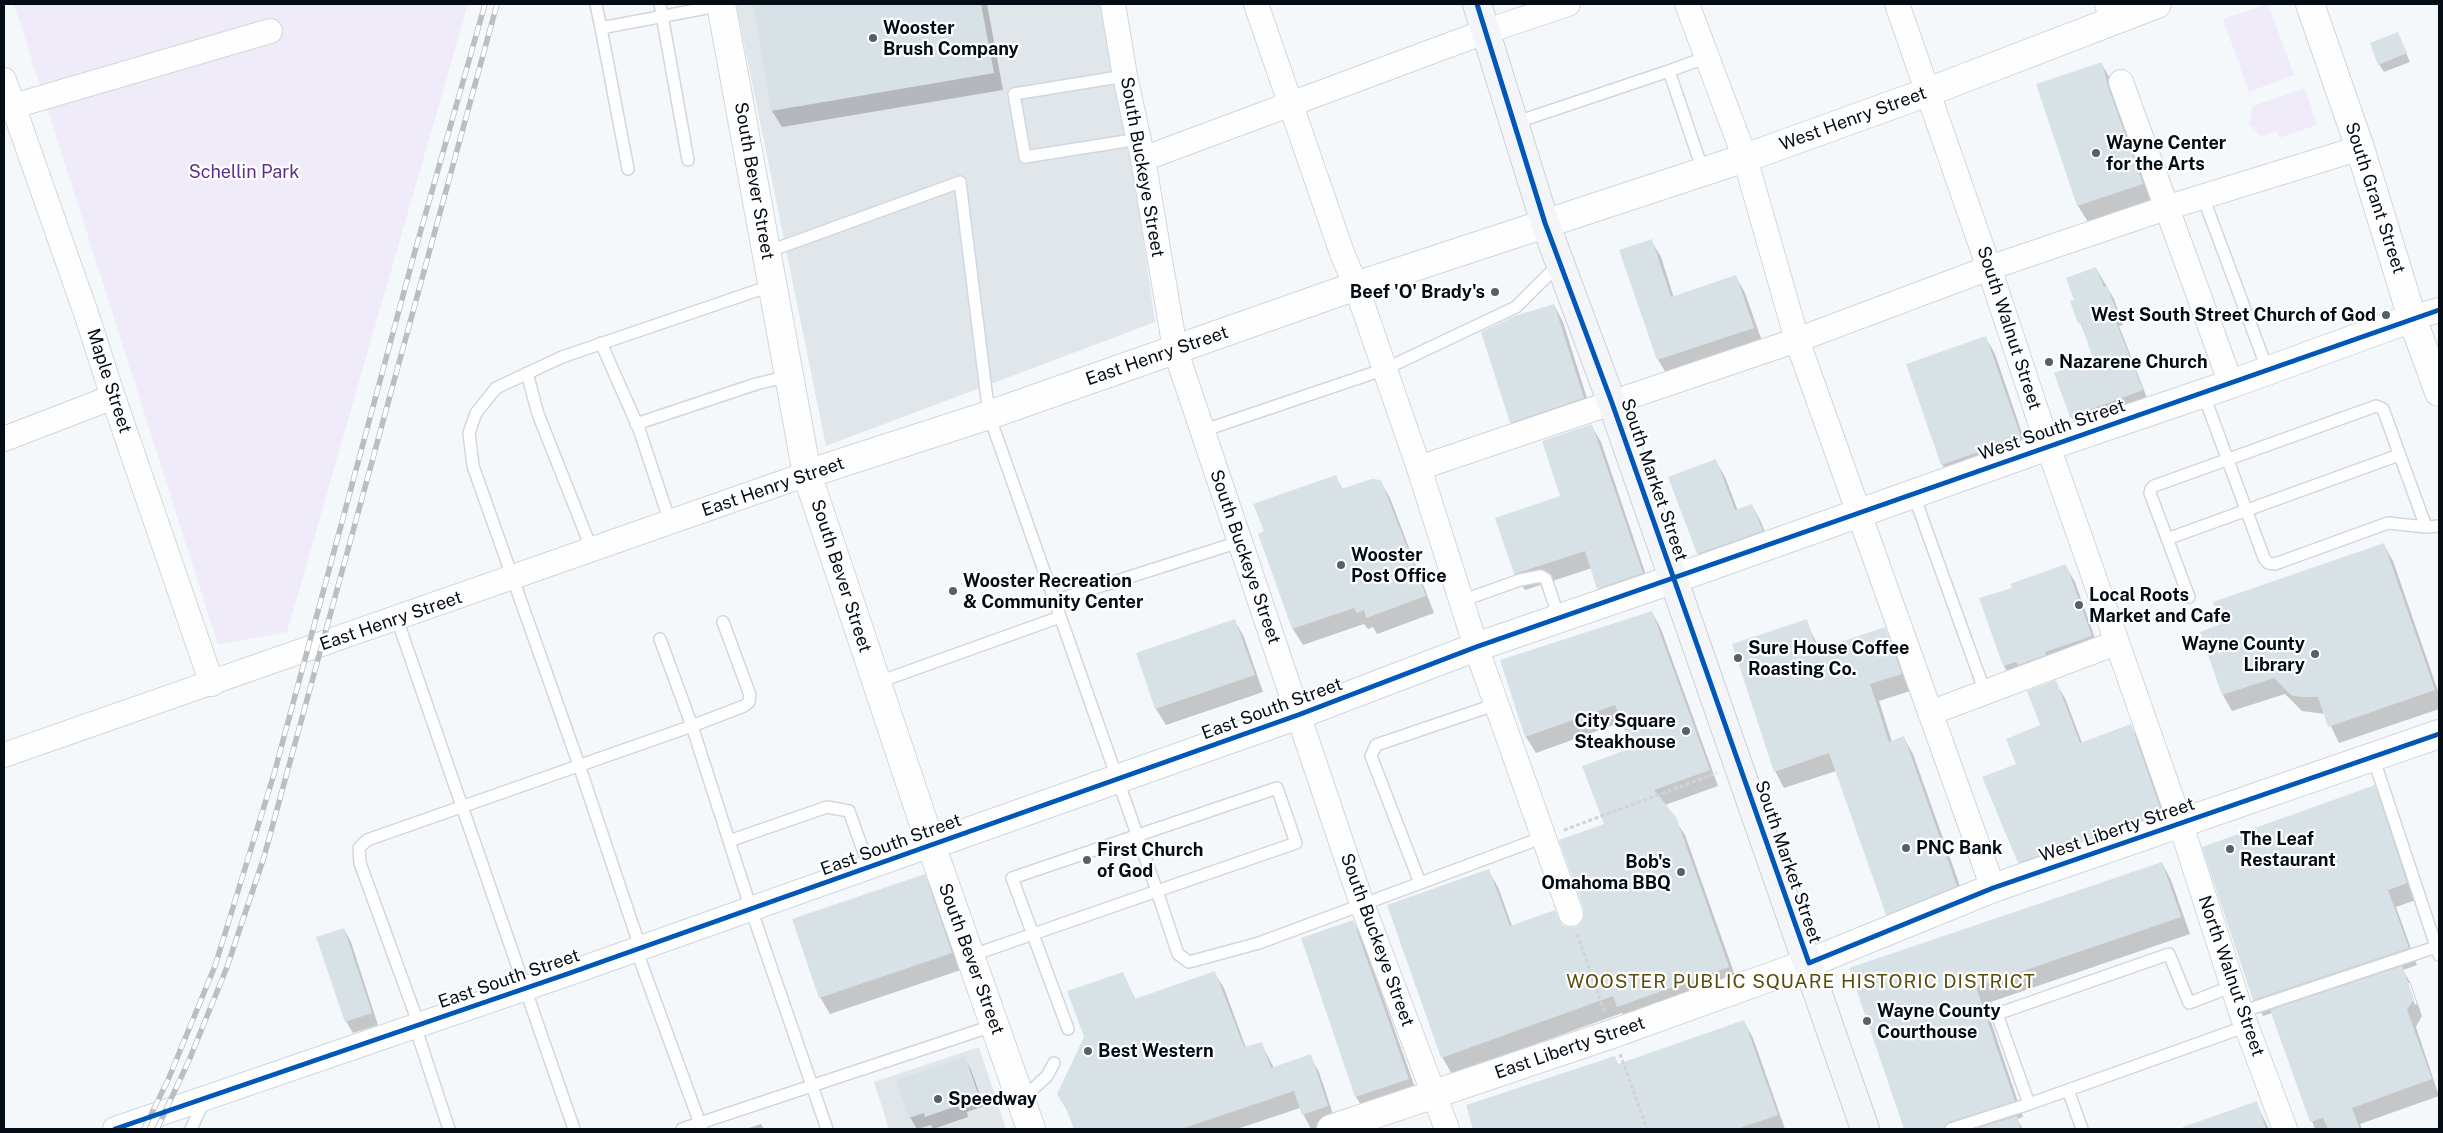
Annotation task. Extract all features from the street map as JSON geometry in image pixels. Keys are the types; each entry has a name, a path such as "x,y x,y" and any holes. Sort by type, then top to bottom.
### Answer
{"main road":[{"name":"South Market Street","path":"1477,4 1487,31 1545,224 1612,403 1865,1129"}],"street":[{"name":"South Bever Street","path":"722,4 807,474 931,845 1031,1129"},
{"name":"South Buckeye Street","path":"1114,4 1125,76 1141,149 1175,349 1238,542 1362,904 1447,1129"},
{"path":"1256,4 1342,253 1356,286 1476,647 1571,914"},
{"path":"1141,149 1290,105 1487,31 1568,4"},
{"path":"1687,4 1745,158 1797,340 1993,888"},
{"name":"South Walnut Street","path":"1897,4 2116,643 2180,822"},
{"name":"West Henry Street","path":"1545,224 1745,158 1928,92 2109,12 2156,4"},
{"name":"South Grant Street","path":"2310,4 2360,148 2412,318 2439,392"},
{"path":"14,106 270,30"},
{"name":"Maple Street","path":"4,80 88,319 212,684"},
{"path":"2121,82 2231,384"},
{"path":"1418,468 1797,340 1989,268 2166,208 2360,148"},
{"name":"East Henry Street","path":"4,755 212,684 807,474 988,415 1356,286 1545,224"},
{"name":"West South Street","path":"1674,579 1913,493 2231,384 2412,318 2439,310"},
{"path":"4,439 113,397"},
{"name":"East South Street","path":"115,1129 751,909 1298,715 1476,647 1674,579"},
{"path":"1930,713 2116,643"},
{"name":"West Liberty Street","path":"1809,964 1993,888 2439,734"},
{"name":"North Walnut Street","path":"2180,822 2244,1019 2285,1129"},
{"name":"East Liberty Street","path":"1331,1129 1612,1034 1809,964"}],"lane":[{"path":"596,4 628,169"},
{"path":"660,4 688,160"},
{"path":"600,28 722,4"},
{"path":"1514,122 1707,57"},
{"path":"1669,71 1703,171"},
{"path":"1125,76 1014,94 1025,158 1141,149"},
{"path":"767,252 960,182 988,415 1119,779 1178,954 1190,962 1258,943 1544,837"},
{"path":"2203,197 2268,371"},
{"path":"1202,431 1384,368 1516,307 1560,263"},
{"path":"701,1126 638,948 579,765 474,466 469,433 476,413 496,388 527,373 601,343 773,285"},
{"path":"601,343 636,424 670,522"},
{"path":"527,373 538,414 592,550"},
{"path":"636,424 756,384 789,376"},
{"path":"2203,393 2248,510 2264,558 2268,563 2275,564 2388,523 2426,527 2439,526"},
{"path":"2189,597 2150,493 2151,489 2154,486 2376,406 2383,409 2426,527"},
{"path":"2167,539 2399,455"},
{"path":"1913,493 1985,692"},
{"path":"1054,601 1238,542"},
{"path":"1461,601 1520,580 1541,576 1546,580 1559,618"},
{"path":"876,683 1060,617"},
{"path":"397,619 574,1129"},
{"path":"449,1129 417,1026 360,863 359,848 367,840 744,706 749,702 750,695 723,622"},
{"path":"660,640 692,726 751,909 827,1129"},
{"path":"1420,883 1371,756 1373,751 1376,745 1497,704"},
{"path":"1951,1129 2068,1090 2244,1019 2438,949 2373,757"},
{"path":"970,956 1032,935 1296,843 1277,788 1012,878 1032,935 1068,1028"},
{"path":"729,841 827,807 849,811 869,867"},
{"path":"2029,1104 1998,1014 2169,954 2189,1003 2233,986"},
{"path":"682,1129 701,1126 812,1085 995,1025"},
{"path":"1021,1100 1046,1076 1054,1063"},
{"path":"2068,1090 2082,1129"},
{"path":"191,1129 205,1099"}],"path":[{"path":"1544,837 1739,765"},
{"path":"1571,914 1612,1034 1648,1129"}],"shaded area":[{"path":"736,4 1110,4 1155,322 826,446"},
{"path":"979,1047 1006,1129 889,1129 874,1082"}],"green space":[{"name":"Schellin Park","path":"14,4 468,4 287,632 218,645"},
{"path":"2268,4 2294,75 2249,92 2223,19"},
{"path":"2305,88 2317,125 2279,138 2277,131 2261,136 2249,124 2253,106"}],"building":[{"name":"Wooster Brush Company","path":"753,4 981,4 994,73 771,111"},
{"path":"2398,32 2407,53 2378,65 2370,43"},
{"name":"Wayne Center for the Arts","path":"2102,62 2108,87 2143,184 2077,206 2036,84"},
{"path":"1652,239 1671,297 1736,275 1754,328 1657,360 1619,250"},
{"path":"2096,267 2104,287 2107,286 2117,312 2113,314 2143,390 2070,417 2054,373 2093,359 2081,323 2078,324 2070,301 2074,300 2066,278"},
{"path":"1554,304 1584,398 1510,423 1481,332 1515,316"},
{"path":"1986,336 2021,437 1941,465 1906,364"},
{"path":"1592,424 1643,573 1597,589 1585,551 1514,574 1495,518 1560,496 1542,441"},
{"path":"1716,459 1735,510 1752,504 1763,531 1697,554 1668,477"},
{"name":"Wooster Post Office","path":"1336,475 1341,489 1372,479 1381,480 1426,596 1366,618 1364,610 1357,613 1354,608 1292,629 1258,534 1264,531 1253,504"},
{"name":"Wayne County Library","path":"2384,543 2435,690 2328,727 2318,697 2291,695 2274,678 2222,695 2200,632 2221,624 2213,602"},
{"path":"2066,564 2092,636 2045,652 2046,655 2018,665 2016,662 2003,666 1979,598 2012,588 2010,584"},
{"path":"1652,611 1710,770 1654,790 1676,817 1729,967 1617,1007 1613,996 1441,1058 1387,905 1489,869 1510,926 1555,910 1562,925 1569,928 1576,927 1584,917 1584,910 1559,840 1604,824 1582,766 1631,748 1615,705 1525,737 1500,660"},
{"path":"1235,619 1255,675 1155,709 1136,653"},
{"path":"1807,619 1817,650 1885,627 1902,674 1870,684 1889,742 1904,736 1957,886 1886,915 1829,753 1774,772 1732,644"},
{"path":"2056,680 2080,743 2131,724 2162,813 2018,863 1982,777 2016,764 2006,739 2040,725 2027,691"},
{"path":"2375,785 2407,883 2388,890 2409,948 2253,1000 2202,847"},
{"path":"2162,862 2181,917 1976,987 2015,1101 1949,1122 1944,1129 1904,1129 1849,968"},
{"path":"925,874 952,953 819,998 792,919"},
{"path":"1353,920 1409,1079 1355,1097 1301,938"},
{"path":"344,928 372,1013 345,1022 316,937"},
{"path":"2402,966 2414,999 2407,1010 2432,1079 2352,1108 2360,1129 2328,1129 2323,1118 2310,1122 2270,1010"},
{"path":"1215,971 1244,1047 1262,1042 1271,1068 1311,1054 1328,1106 1302,1115 1294,1091 1181,1129 1074,1129 1067,1111 1057,1094 1084,1037 1067,991 1123,972 1135,999"},
{"path":"1744,1020 1778,1115 1737,1129 1473,1129 1466,1105 1615,1056 1618,1064"},
{"path":"965,1056 978,1094 961,1100 962,1104 925,1117 924,1113 909,1118 896,1080"},
{"path":"2257,1101 2266,1129 2183,1129 2183,1127"},
{"path":"2017,1116 2021,1129 1975,1129"}],"railway":[{"path":"144,1129 168,1080 215,966 274,774 415,251 485,4"},
{"path":"157,1129 190,1058 227,967 264,857 497,4"}],"cycle path":[{"path":"1477,4 1545,223 1612,403 1809,963 1993,888 2439,734"},
{"path":"115,1129 570,973 1298,715 1476,647 2439,310"}],"place":[{"name":"Wooster Brush Company","path":"873,38"},
{"name":"Wayne Center for the Arts","path":"2096,153"},
{"name":"Beef 'O' Brady's","path":"1495,292"},
{"name":"West South Street Church of God","path":"2386,315"},
{"name":"Nazarene Church","path":"2049,362"},
{"name":"Wooster Post Office","path":"1341,565"},
{"name":"Wooster Recreation & Community Center","path":"953,591"},
{"name":"Local Roots Market and Cafe","path":"2079,605"},
{"name":"Wayne County Library","path":"2315,654"},
{"name":"Sure House Coffee Roasting Co.","path":"1738,658"},
{"name":"City Square Steakhouse","path":"1686,731"},
{"name":"PNC Bank","path":"1906,848"},
{"name":"The Leaf Restaurant","path":"2230,849"},
{"name":"First Church of God","path":"1087,860"},
{"name":"Bob's Omahoma BBQ","path":"1681,872"},
{"name":"Wayne County Courthouse","path":"1867,1021"},
{"name":"Best Western","path":"1088,1051"},
{"name":"Speedway","path":"938,1099"}],"district":[{"name":"WOOSTER PUBLIC SQUARE HISTORIC DISTRICT","path":"1801,982"}]}
